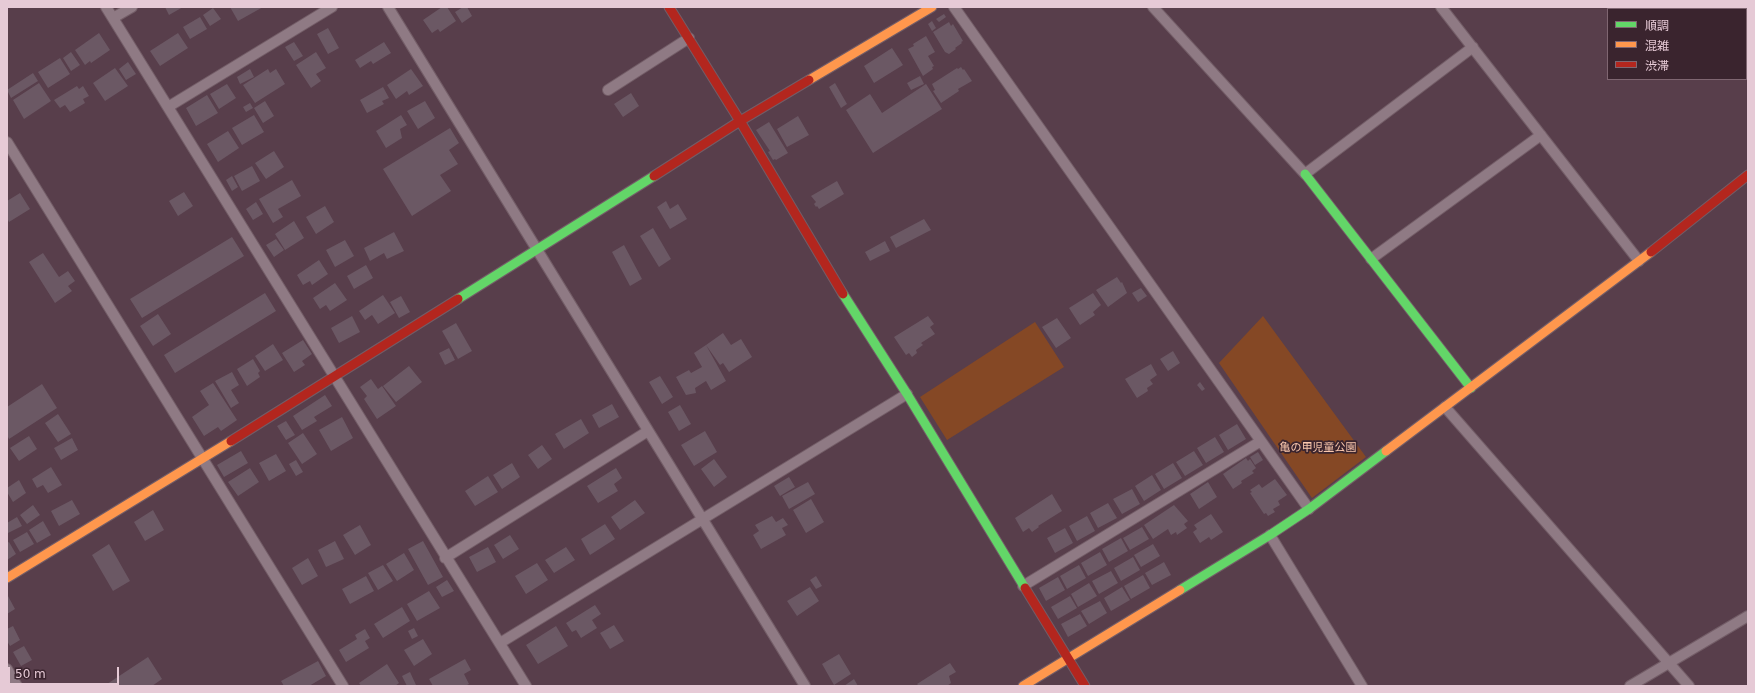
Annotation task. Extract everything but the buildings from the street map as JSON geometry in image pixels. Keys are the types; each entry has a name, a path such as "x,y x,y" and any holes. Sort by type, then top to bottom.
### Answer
{"street":[{"path":"106,7 526,686"},
{"path":"113,18 132,7"},
{"path":"168,107 332,7"},
{"path":"388,7 805,686"},
{"path":"669,7 740,120 836,282 907,394 1084,686"},
{"path":"7,578 202,457 335,377 740,120 932,7"},
{"path":"1153,7 1305,174 1471,388"},
{"path":"1441,7 1639,260"},
{"path":"959,9 1309,509"},
{"path":"608,90 689,38"},
{"path":"1305,174 1473,47"},
{"path":"1371,259 1540,134"},
{"path":"7,142 343,686"},
{"path":"1023,686 1270,535 1309,509 1471,388 1748,175"},
{"path":"500,644 907,394"},
{"path":"1446,407 1689,686"},
{"path":"446,558 648,431"},
{"path":"1023,586 1261,442"},
{"path":"1270,535 1362,686"},
{"path":"1630,686 1748,616"},
{"path":"7,669 17,686"}],"green space":[{"name":"亀の甲児童公園","path":"1263,316 1366,457 1312,498 1219,363"},
{"path":"1035,322 1064,367 947,440 920,397"}],"traffic: fast":[{"path":"1305,174 1471,388"},
{"path":"458,299 654,176"},
{"path":"843,294 907,394 1025,588"},
{"path":"1180,590 1270,535 1309,509 1386,451"}],"traffic: slow":[{"path":"809,80 932,7"},
{"path":"1386,451 1651,252"},
{"path":"7,578 231,441"},
{"path":"1023,686 1180,590"}],"traffic: jam":[{"path":"669,7 740,121 843,294"},
{"path":"654,176 740,121 809,80"},
{"path":"1651,252 1748,175"},
{"path":"231,441 458,299"},
{"path":"1025,588 1085,686"}]}
